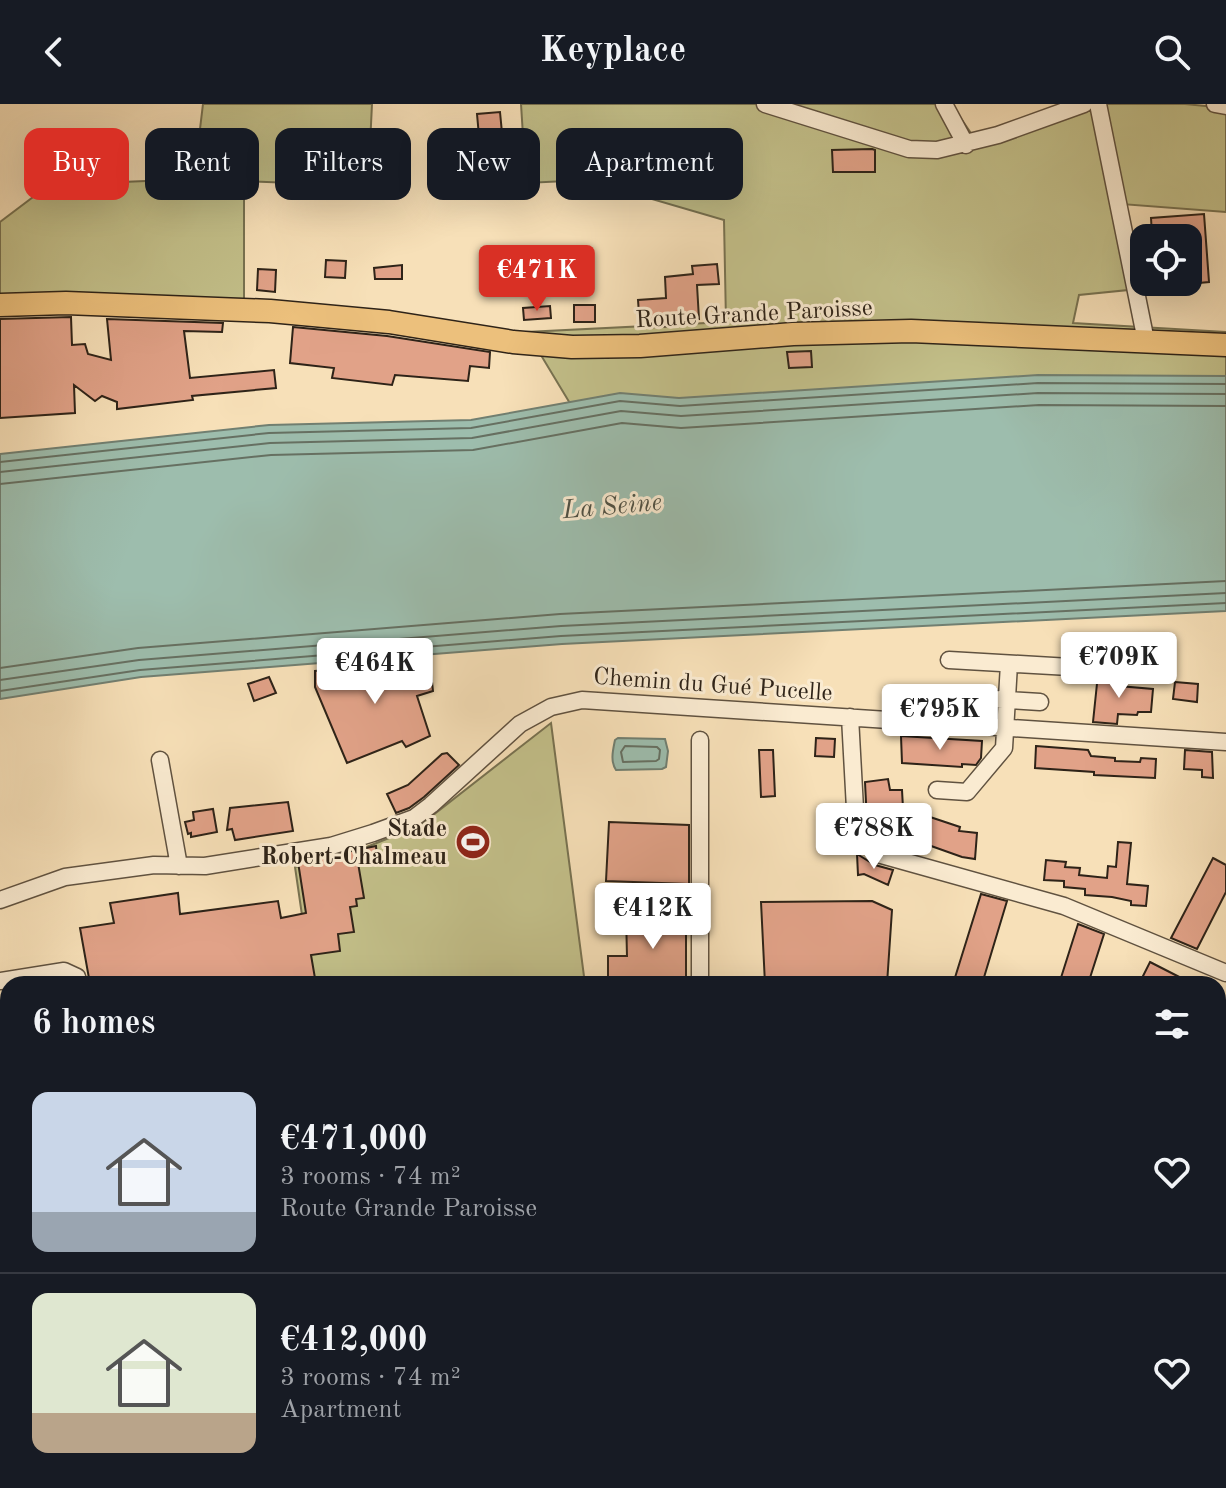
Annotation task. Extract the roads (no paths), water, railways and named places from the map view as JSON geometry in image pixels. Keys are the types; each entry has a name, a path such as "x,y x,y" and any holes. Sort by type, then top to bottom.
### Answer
{"main road":[{"name":"Route Grande Paroisse","path":"0,305 66,303 270,311 389,322 513,342 572,347 640,346 793,334 911,331 1226,345"}],"street":[{"path":"765,104 909,149 937,150 966,145 1084,104"},
{"path":"944,104 966,145"},
{"path":"1098,104 1146,341"},
{"path":"1215,104 1226,106"},
{"path":"949,660 1087,668"},
{"path":"937,790 967,792 1003,751 1009,664"},
{"path":"948,696 1040,702"},
{"name":"Chemin du Gué Pucelle","path":"0,900 65,877 154,865 205,866 331,846 414,818 520,724 551,707 582,700 1226,742"},
{"path":"850,717 856,827 878,854 1064,906 1226,973"},
{"path":"700,740 700,976"},
{"path":"160,760 179,866"},
{"path":"32,976 64,971 75,976"}],"water":[{"name":"La Seine","path":"1038,375 1226,376 1226,611 562,644 141,677 0,699 0,454 269,425 471,420 620,393 679,398"},
{"path":"618,738 665,739 668,751 666,767 616,770 612,755"}],"place":[{"name":"Stade Robert-Chalmeau","path":"473,842"}]}
